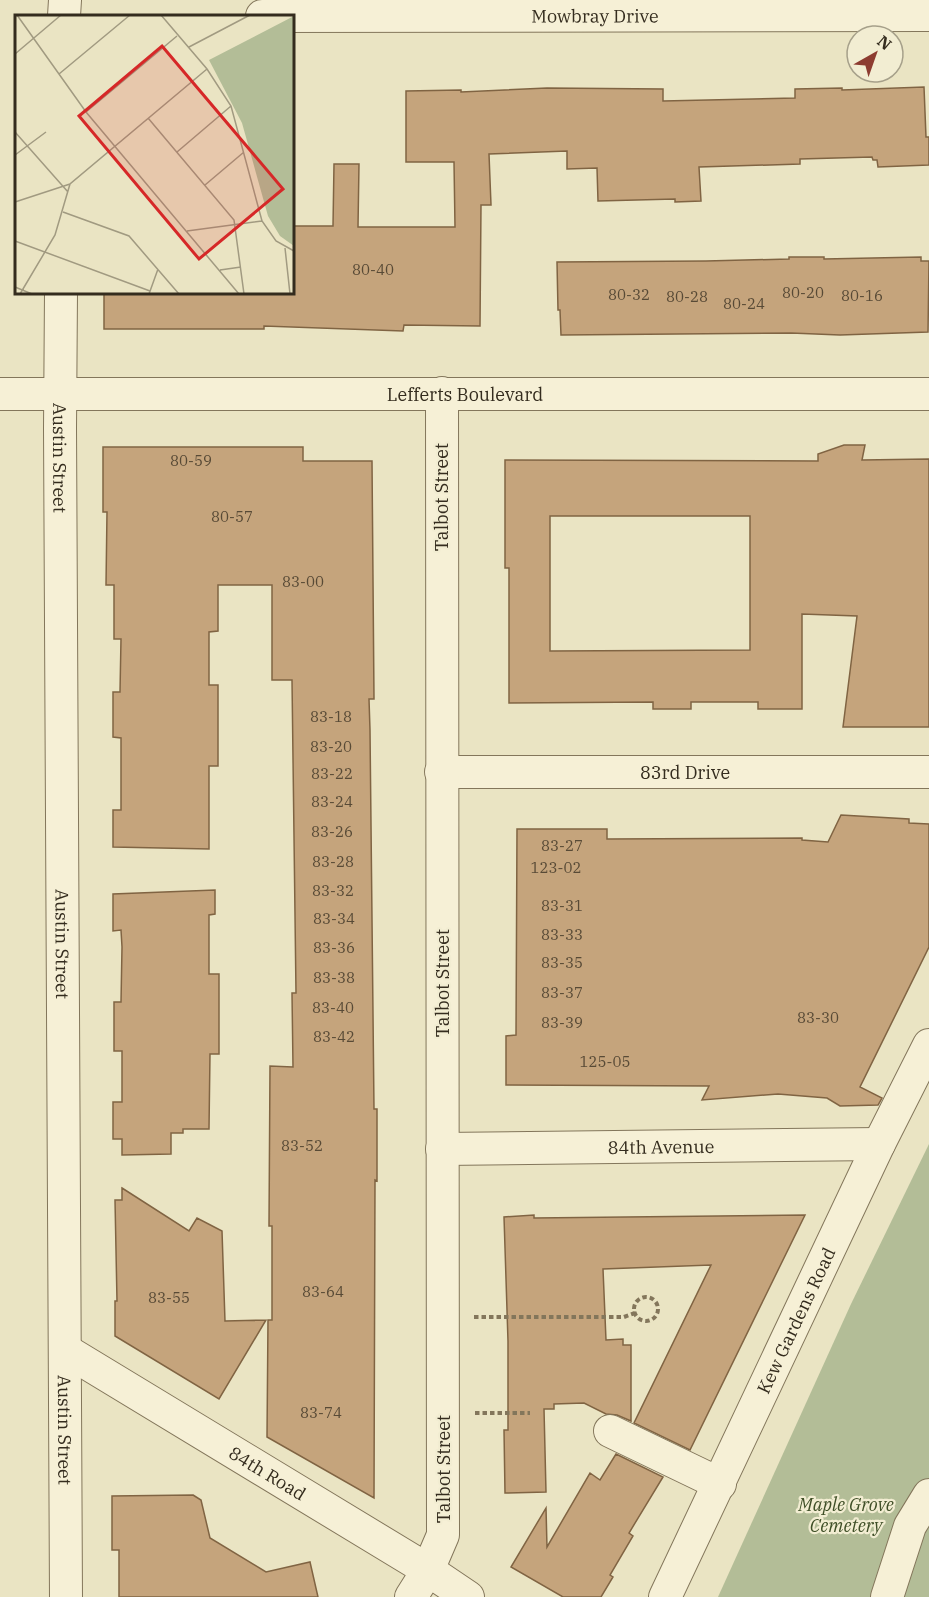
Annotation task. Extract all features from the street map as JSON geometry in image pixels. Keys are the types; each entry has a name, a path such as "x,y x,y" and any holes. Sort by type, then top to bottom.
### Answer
{"street":[{"path":"64,15 65,0"},
{"name":"Mowbray Drive","path":"294,16 929,15"},
{"name":"Austin Street","path":"61,294 66,1597"},
{"name":"Talbot Street","path":"411,1597 428,1570 443,1536 441,393"},
{"name":"Lefferts Boulevard","path":"0,394 929,394"},
{"name":"83rd Drive","path":"441,772 929,772"},
{"name":"Kew Gardens Road","path":"665,1597 879,1144 929,1045"},
{"name":"84th Avenue","path":"442,1149 879,1144"},
{"name":"84th Road","path":"65,1350 428,1570 468,1597"},
{"path":"610,1431 720,1484"},
{"path":"887,1597 909,1526 929,1495"}],"path":[{"path":"641,1298 649,1298 657,1305 657,1313 648,1321 640,1319 635,1313 634,1306 641,1298"},
{"path":"474,1317 624,1317 635,1313"},
{"path":"474,1413 530,1413"}],"green space":[{"name":"Maple Grove Cemetery","path":"929,1144 929,1597 718,1597 851,1304"}],"building":[{"path":"924,87 929,165 878,167 877,160 873,160 872,157 800,159 800,164 699,167 701,201 675,202 675,199 598,201 597,168 567,169 567,151 489,154 491,205 481,205 480,326 404,325 403,331 264,326 264,329 104,329 104,294 294,294 294,226 333,226 334,164 359,164 358,227 455,227 454,162 406,162 406,91 461,90 461,92 547,88 663,89 663,101 795,98 795,89 842,88 842,90"},
{"path":"789,257 824,257 824,259 921,257 921,261 929,261 928,332 840,335 791,333 561,335 557,262 706,261 789,259"},
{"path":"844,445 865,445 862,460 929,459 929,727 843,727 857,616 802,614 802,709 758,709 758,702 691,702 691,709 653,709 653,702 509,703 509,568 505,568 505,460 818,461 818,454","holes":["550,516 750,516 750,650 550,651"]},
{"path":"103,447 303,447 303,461 372,461 374,699 369,699 374,1109 377,1109 374,1498 267,1437 268,1320 272,1320 272,1226 269,1226 270,1066 293,1067 292,993 296,993 292,680 272,680 272,585 218,585 218,631 209,632 209,685 218,685 218,766 209,766 209,849 113,847 113,810 121,810 121,738 113,737 113,692 120,692 121,639 114,639 114,585 106,585 107,512 103,512"},
{"path":"841,815 909,819 909,823 929,824 929,947 860,1087 882,1098 878,1105 840,1106 827,1098 778,1094 702,1100 709,1086 506,1085 506,1036 516,1035 517,829 607,829 607,839 802,838 802,840 828,842"},
{"path":"215,890 215,914 209,915 209,974 219,974 219,1054 210,1054 209,1129 183,1129 183,1133 171,1133 171,1154 122,1155 122,1139 113,1139 113,1102 122,1102 122,1051 114,1051 114,1002 121,1002 122,947 121,930 113,931 113,894"},
{"path":"122,1188 189,1231 197,1218 222,1231 225,1321 266,1320 219,1399 115,1336 115,1301 117,1301 115,1200 122,1200"},
{"path":"534,1215 534,1218 805,1215 690,1450 634,1423 711,1265 603,1269 606,1340 623,1339 623,1345 631,1345 631,1421 617,1415 606,1414 584,1403 554,1404 554,1409 544,1409 546,1492 505,1493 504,1430 508,1430 508,1341 504,1217"},
{"path":"616,1454 663,1477 629,1533 633,1536 610,1575 613,1577 601,1597 563,1597 511,1567 546,1508 547,1547 590,1473 600,1480"},
{"path":"193,1495 201,1500 210,1538 266,1572 310,1562 318,1597 119,1597 119,1550 112,1550 112,1496"}]}
